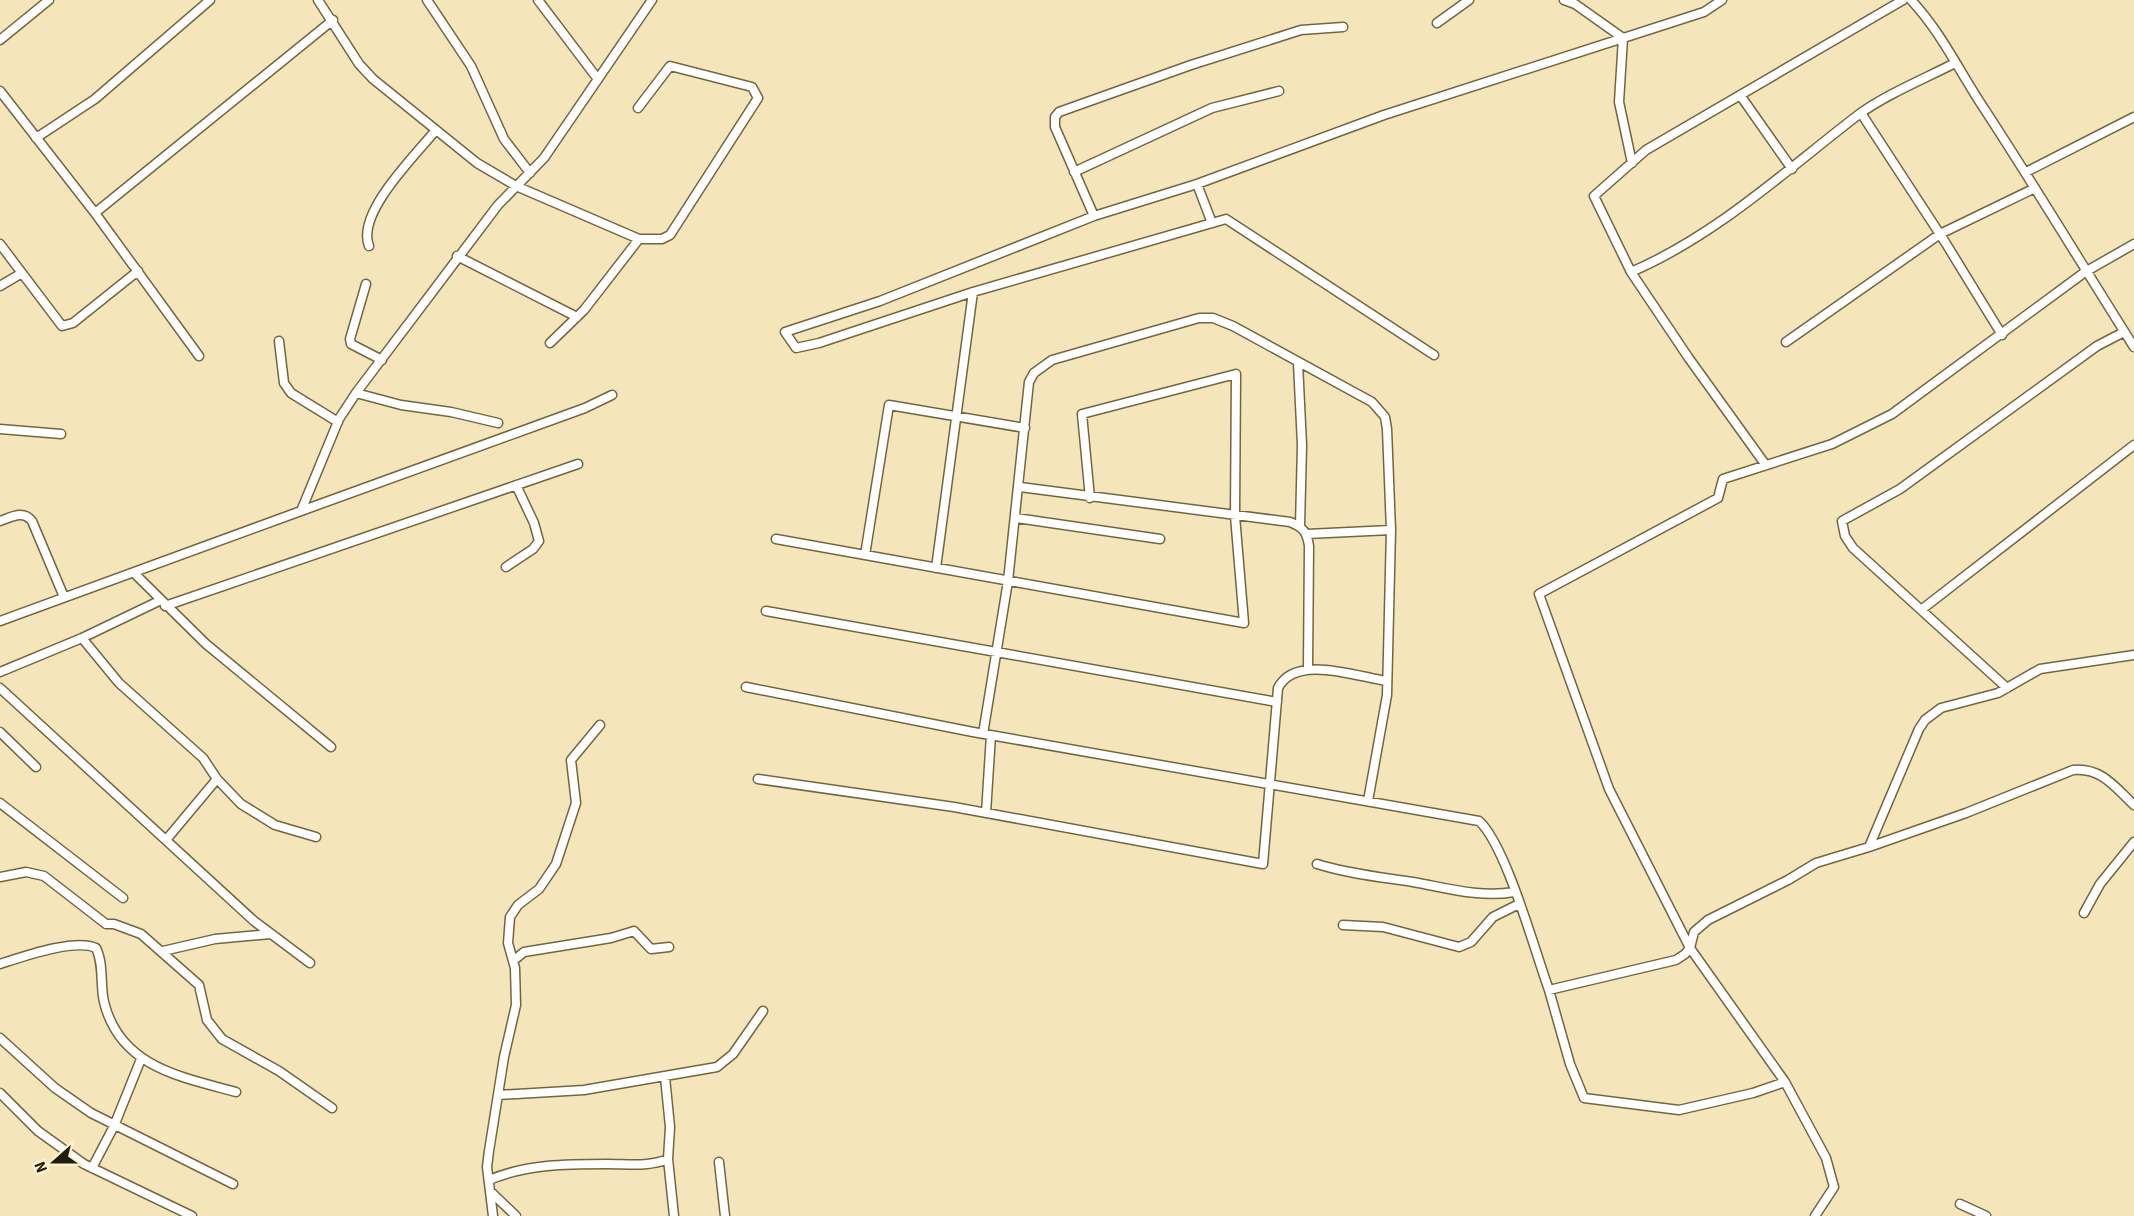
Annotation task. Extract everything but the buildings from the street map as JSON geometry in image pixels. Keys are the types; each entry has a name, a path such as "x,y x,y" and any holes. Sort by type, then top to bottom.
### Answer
{"street":[{"path":"1,36 48,0"},
{"path":"36,138 95,99 210,0"},
{"path":"318,0 359,64 435,131 477,163 516,186 639,238 662,239 670,235 758,98 752,87 670,66 664,70 638,108"},
{"path":"428,0 471,66 504,139 530,173"},
{"path":"538,0 597,78"},
{"path":"301,511 338,422 356,393 457,256 516,186 544,158 652,0"},
{"path":"1437,23 1468,0"},
{"path":"1564,0 1575,4 1623,38"},
{"path":"1434,355 1226,219 973,292 796,348 784,332 880,301 1094,216 1197,184 1384,115 1704,12 1722,0"},
{"path":"1766,464 1688,357 1631,272 1594,196 1646,150 1903,0"},
{"path":"1911,0 1935,27 1954,63 2026,172 2085,272 2134,347"},
{"path":"95,213 333,21"},
{"path":"1094,216 1055,127 1055,117 1059,112 1140,82 1301,30 1343,27"},
{"path":"1623,38 1619,102 1632,163"},
{"path":"1631,272 1671,255 1792,169 1861,113 1954,63"},
{"path":"0,91 95,213 199,356"},
{"path":"1074,172 1212,108 1279,91"},
{"path":"1740,95 1792,169"},
{"path":"1861,113 1940,234 2002,335"},
{"path":"2026,172 2134,117"},
{"path":"369,246 367,229 377,203 435,131"},
{"path":"1197,184 1212,223"},
{"path":"1786,342 1940,234 2036,188"},
{"path":"550,343 577,316 639,238"},
{"path":"0,244 62,326 73,323 138,271"},
{"path":"1815,1216 1831,1195 1834,1179 1827,1158 1785,1082 1690,948 1609,789 1539,594 1718,498 1723,479 1832,444 1892,414 2085,272 2134,244"},
{"path":"457,256 577,316"},
{"path":"0,286 22,273"},
{"path":"366,284 350,339 351,344 382,360"},
{"path":"936,568 973,292"},
{"path":"986,813 987,734 996,652 1020,487 1029,382 1040,367 1052,360 1185,321 1213,318 1372,402 1385,417 1391,530 1387,695 1368,801"},
{"path":"2007,688 1853,548 1845,536 1842,521 1900,489 2097,346 2124,332"},
{"path":"279,341 284,383 291,393 338,422"},
{"path":"1298,363 1302,445 1300,526"},
{"path":"776,539 1244,622 1235,516 1236,374 1082,414 1090,498"},
{"path":"356,393 401,405 452,412 498,423"},
{"path":"0,621 134,573 218,539 585,408 612,395"},
{"path":"865,555 889,405 1025,428"},
{"path":"0,429 61,434"},
{"path":"1921,610 2134,445"},
{"path":"0,672 162,603 578,464"},
{"path":"506,567 533,549 539,542 534,524 516,485"},
{"path":"1020,487 1090,498 1290,522 1300,526 1307,534 1310,558 1308,668"},
{"path":"0,521 20,514 28,515 64,597"},
{"path":"1016,518 1160,539"},
{"path":"1307,534 1391,530"},
{"path":"134,573 206,644 332,747"},
{"path":"766,611 1277,702"},
{"path":"82,638 119,683 203,758 217,779 241,804 275,825 316,837"},
{"path":"1869,848 1924,720 1941,708 1992,695 2050,666 2134,655"},
{"path":"758,779 986,813 1263,864 1268,784 1278,688 1282,680 1290,674 1308,668 1386,681"},
{"path":"746,687 987,734 1479,821 1492,836 1519,904 1549,990 1570,1064 1584,1098 1679,1110 1753,1093 1785,1082"},
{"path":"0,688 166,840 271,933 310,963"},
{"path":"493,1216 489,1151 512,1013 516,1005 513,961 508,943 510,917 518,905 539,889 556,864 576,803 572,760 600,725"},
{"path":"0,732 36,767"},
{"path":"1549,990 1676,960 1690,948 1694,932 1708,920 1788,880 1816,862 1869,848 1966,813 2073,770 2086,769 2104,776 2134,805"},
{"path":"166,840 217,779"},
{"path":"0,803 123,898"},
{"path":"2084,913 2100,884 2134,842"},
{"path":"1317,864 1346,872 1469,893 1498,895 1514,892"},
{"path":"0,877 26,872 44,876 106,924 114,924 141,934 163,951 199,986 207,1020 222,1039 279,1071 332,1108"},
{"path":"1343,925 1383,927 1460,947 1471,942 1493,917 1519,904"},
{"path":"513,961 524,952 611,938 626,931 634,931 651,949 669,947"},
{"path":"163,951 215,939 271,933"},
{"path":"0,964 51,950 89,945 96,948 99,955 101,990 110,1019 119,1035 141,1059 168,1074 236,1092"},
{"path":"498,1095 584,1090 717,1067 725,1062 745,1039 763,1011"},
{"path":"0,1038 71,1101 233,1184"},
{"path":"92,1167 114,1125 141,1059"},
{"path":"665,1077 670,1127 668,1159 674,1216"},
{"path":"0,1093 38,1131 92,1167 192,1216"},
{"path":"489,1180 510,1171 563,1164 649,1164 668,1159"},
{"path":"719,1162 725,1216"},
{"path":"492,1193 516,1216"},
{"path":"1960,1204 1986,1216"}]}
